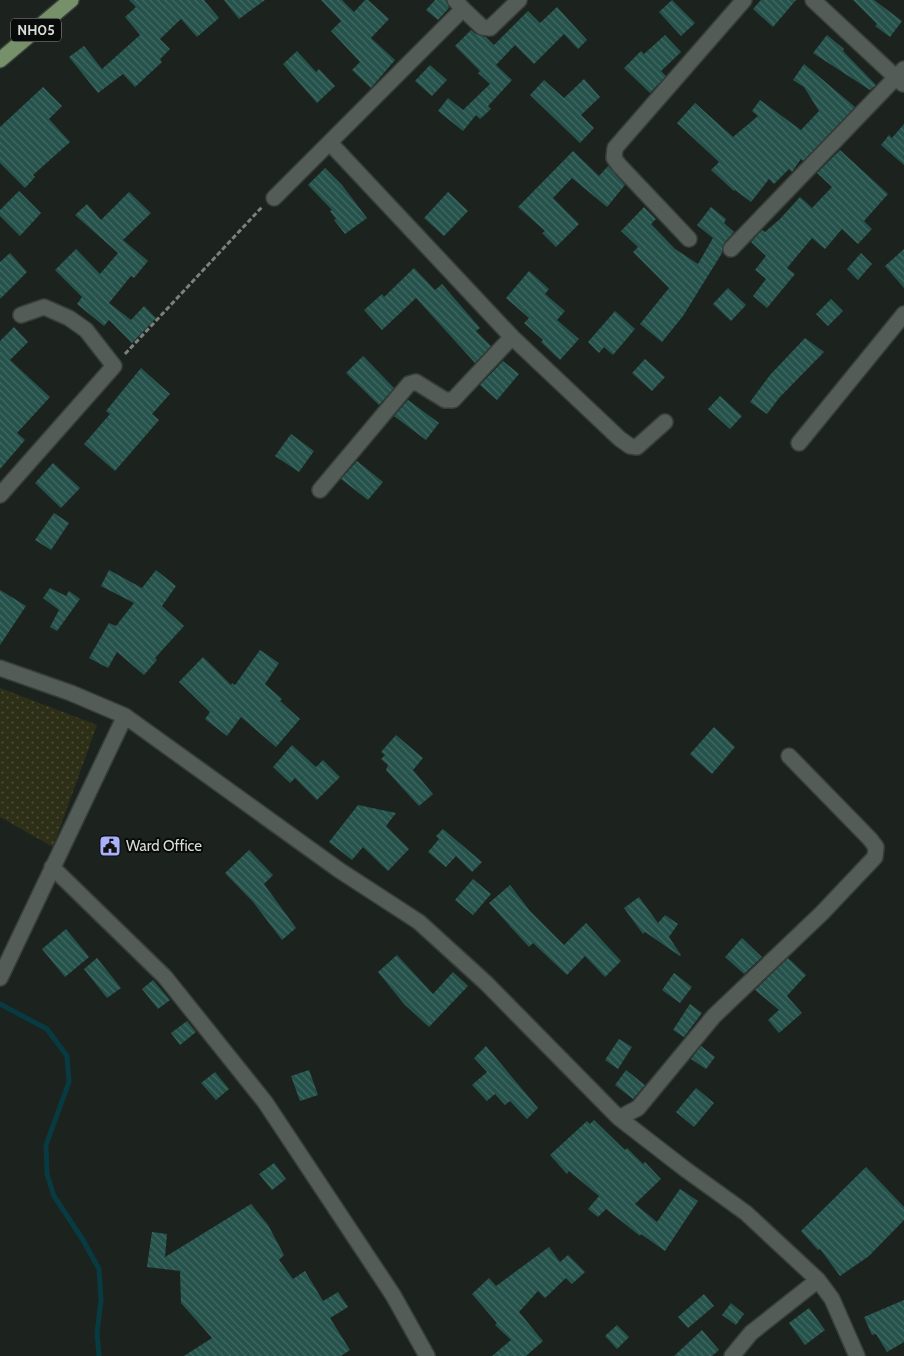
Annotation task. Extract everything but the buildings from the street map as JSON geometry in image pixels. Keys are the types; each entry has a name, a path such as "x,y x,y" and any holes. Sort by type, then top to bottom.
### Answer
{"main road":[{"name":"NH05","path":"0,60 71,0"}],"street":[{"path":"274,198 330,142 459,5 482,27 490,28 520,0"},
{"path":"689,240 619,165 614,158 615,148 744,0"},
{"path":"731,249 901,77 813,0"},
{"path":"330,142 512,337 630,446 637,447 646,441 665,422"},
{"path":"0,495 114,366 86,330 69,318 44,307 21,316"},
{"path":"799,443 904,314"},
{"path":"320,490 409,384 416,382 445,400 453,400 512,337"},
{"path":"0,668 71,692 125,716 339,870 419,922 486,983 556,1056 620,1118 684,1169 746,1213 818,1280 832,1299 857,1356"},
{"path":"0,978 125,716"},
{"path":"620,1118 638,1108 714,1016 822,913 874,856 876,847 870,839 790,756"},
{"path":"52,867 165,977 265,1102 393,1295 428,1356"},
{"path":"732,1356 751,1333 818,1280"}],"path":[{"path":"114,366 257,210 274,198"}],"green space":[{"path":"0,688 97,725 53,847 0,817"}],"waterway":[{"path":"0,1004 47,1029 67,1056 69,1082 46,1145 47,1174 54,1196 83,1240 99,1269 101,1300 97,1333 99,1356"}],"place":[{"name":"Ward Office","path":"110,846"}]}
